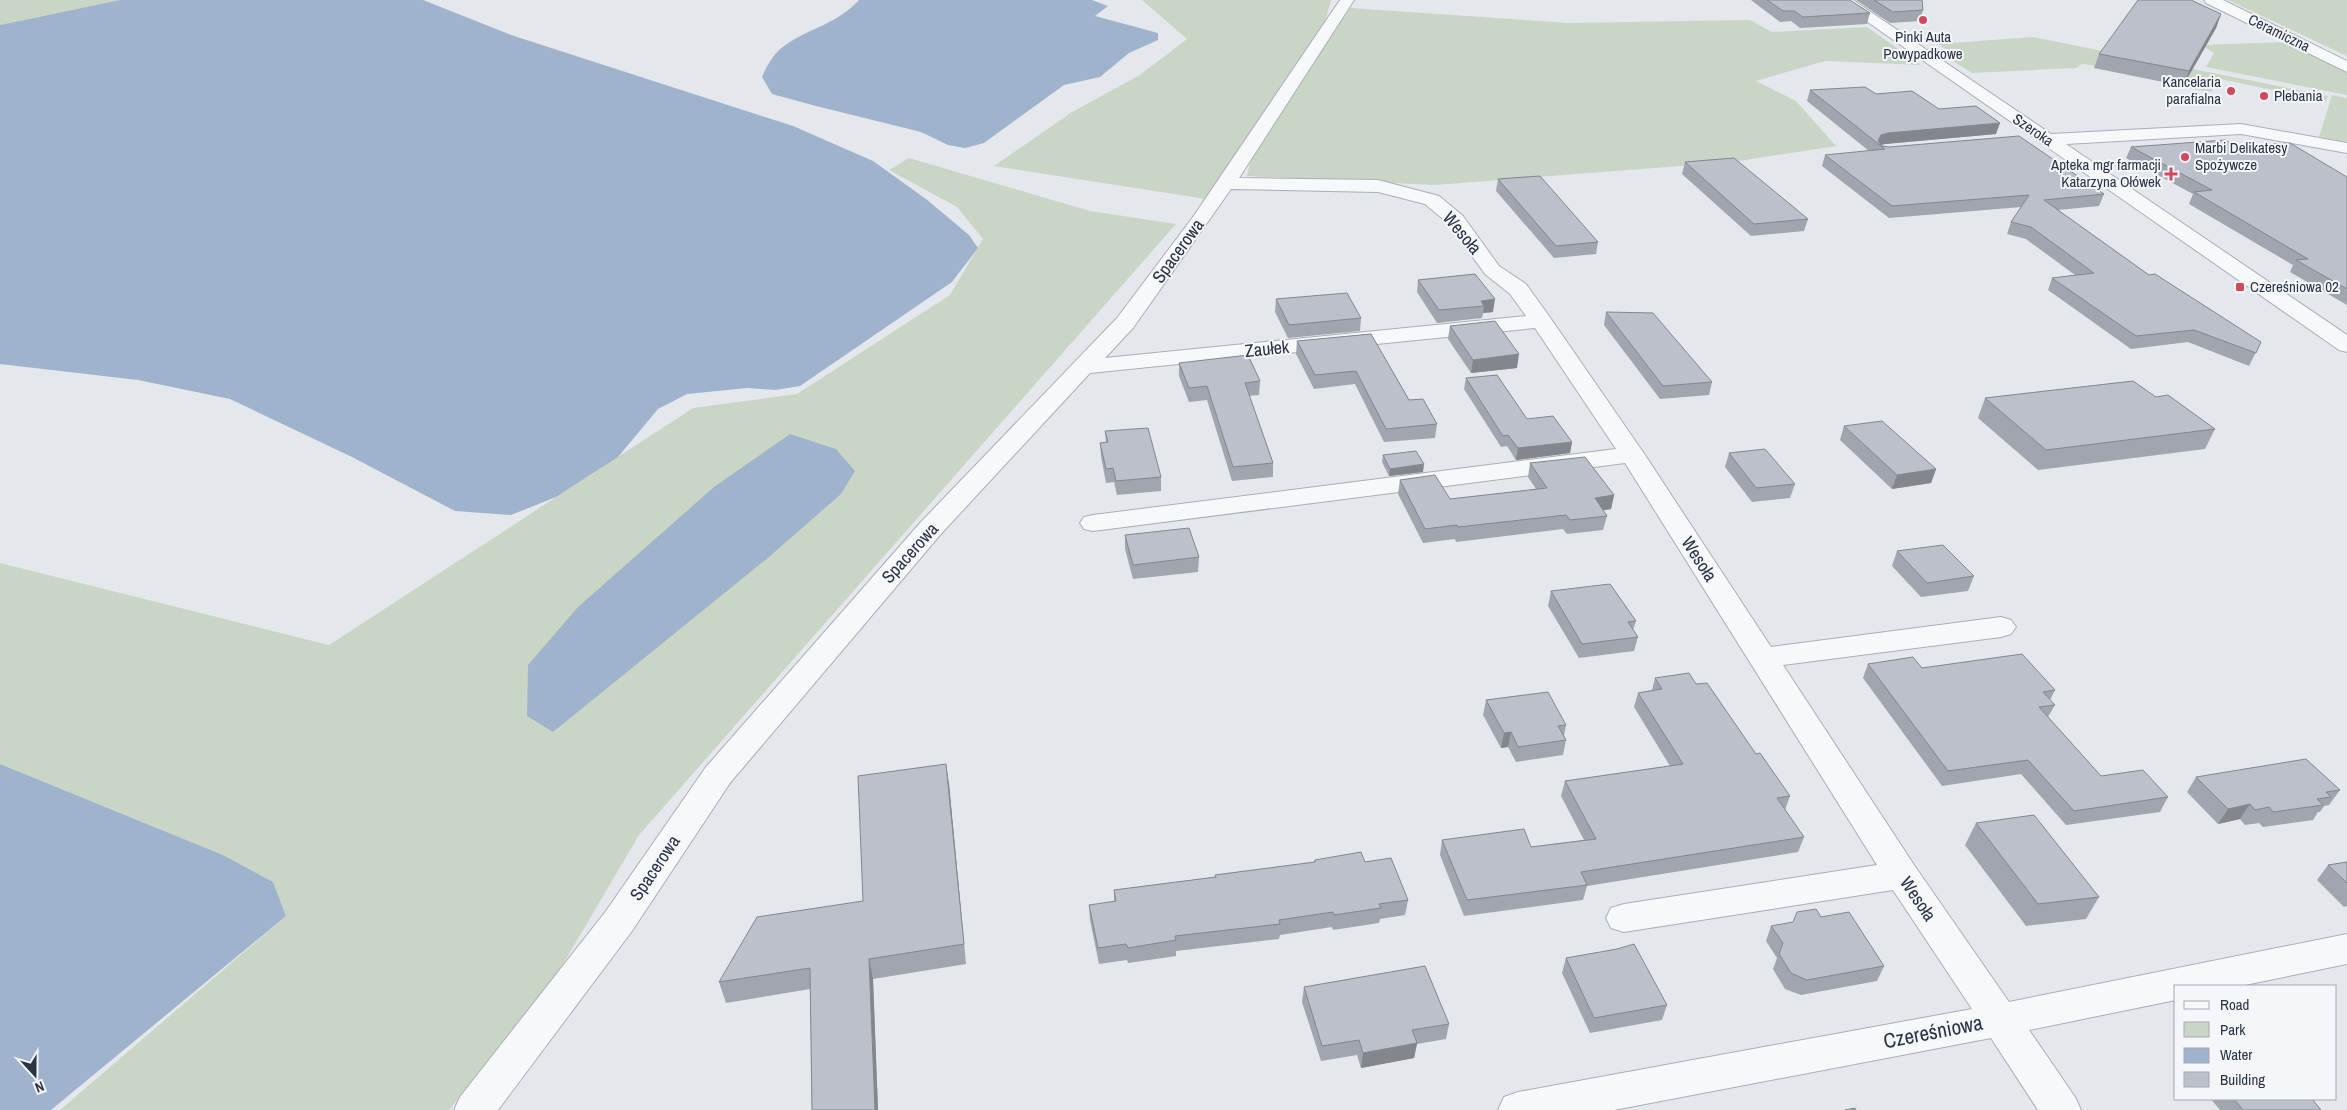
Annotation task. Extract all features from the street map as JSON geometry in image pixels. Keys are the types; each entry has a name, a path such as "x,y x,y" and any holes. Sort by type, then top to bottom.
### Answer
{"street":[{"name":"Spacerowa","path":"474,1110 619,921 718,774 924,537 1125,323 1201,220 1224,183 1324,38 1347,0"},
{"name":"Szeroka","path":"1843,0 2347,345"},
{"name":"Ceramiczna","path":"2211,0 2347,67"},
{"path":"2020,139 2241,129 2347,148"},
{"name":"Wesoła","path":"1224,183 1378,186 1432,200 1456,220 1492,270 1518,289 1542,321 1632,455 1902,875 2061,1110"},
{"name":"Zaułek","path":"1083,367 1542,321"},
{"path":"1093,523 1632,455"},
{"path":"1763,658 2001,627"},
{"path":"1624,918 1902,875"},
{"name":"Czereśniowa","path":"1518,1110 2000,1020 2347,949"}],"green space":[{"path":"0,0 120,0 0,25"},
{"path":"1142,0 1331,0 1323,28 1206,199 994,166 1072,112 1140,75 1187,39"},
{"path":"2228,0 2347,0 2347,56"},
{"path":"1350,8 1568,23 1750,20 1772,32 1867,27 1921,65 1825,61 1756,81 1796,101 1836,146 1732,162 1435,185 1247,176 1251,158"},
{"path":"2033,37 2328,96 2326,101 2220,79 2211,92 2187,88 2147,66 2107,67 2082,64 2076,68 1972,73 1942,54 1950,52 1938,44"},
{"path":"2287,42 2347,71 2347,95 2206,67 2214,53 2201,45"},
{"path":"2332,95 2347,98 2347,142 2319,137"},
{"path":"909,158 1090,211 1176,224 639,835 556,976 449,1110 60,1110 286,916 273,882 223,855 0,764 0,563 329,645 693,408 797,394 950,295 983,239 957,207 889,170"}],"water":[{"path":"120,0 423,0 511,35 793,126 873,161 926,199 969,235 978,248 952,282 800,386 775,390 747,388 687,394 658,409 618,457 556,497 511,515 455,511 352,457 230,399 138,380 0,364 0,25"},
{"path":"859,0 1092,0 1108,6 1095,16 1158,33 1158,40 1129,53 1100,77 1064,85 984,143 965,148 948,145 921,132 772,94 762,77 775,54 796,38 842,15"},
{"path":"790,434 836,449 855,471 841,494 769,557 553,732 527,716 528,665 578,607 714,487"},
{"path":"0,764 223,855 273,882 286,916 51,1110 0,1110"}],"building":[{"path":"1767,0 1850,0 1870,13 1803,17 1794,11 1783,11"},
{"path":"1874,0 1922,0 1923,10 1893,12"},
{"path":"2138,0 2191,0 2221,14 2189,71 2099,54"},
{"path":"1865,87 1876,94 1912,91 1939,109 1976,106 2000,123 1888,133 1881,135 1878,141 1882,146 1889,147 2019,136 2104,194 2044,200 2149,275 2155,274 2261,342 2256,353 2194,330 2136,336 2052,278 2094,273 2031,227 2011,222 2029,195 1892,206 1825,155 1885,149 1810,90"},
{"path":"2225,140 2236,146 2290,143 2347,177 2347,289 2296,260 2308,259 2194,192 2212,190 2131,147"},
{"path":"1734,158 1808,219 1754,224 1685,162"},
{"path":"1540,176 1598,242 1556,246 1498,179"},
{"path":"1475,274 1495,299 1481,301 1484,306 1439,310 1418,280"},
{"path":"1347,293 1361,318 1289,325 1276,299"},
{"path":"1606,312 1653,313 1712,382 1663,386"},
{"path":"1495,321 1519,354 1473,360 1450,326"},
{"path":"1371,334 1409,400 1423,399 1437,424 1386,429 1356,371 1315,375 1297,341"},
{"path":"1248,355 1260,381 1245,383 1273,463 1233,467 1207,386 1189,388 1179,363"},
{"path":"1497,375 1527,419 1553,416 1572,442 1518,448 1508,435 1503,436 1466,378"},
{"path":"2133,381 2156,397 2168,395 2215,429 2046,450 1985,398"},
{"path":"1882,421 1936,469 1897,475 1844,426"},
{"path":"1148,428 1161,477 1116,481 1113,468 1106,469 1100,443 1108,442 1105,431"},
{"path":"1765,449 1795,484 1756,488 1729,453"},
{"path":"1416,451 1424,464 1390,469 1383,455"},
{"path":"1585,457 1614,495 1595,498 1607,516 1570,520 1566,515 1425,529 1400,480 1435,475 1450,499 1547,488 1530,463"},
{"path":"1189,528 1199,557 1133,565 1125,535"},
{"path":"1943,545 1974,576 1927,583 1897,551"},
{"path":"1610,584 1636,621 1628,622 1638,637 1582,644 1551,591"},
{"path":"2022,654 2055,690 2043,692 2055,705 2039,707 2101,776 2143,770 2168,797 2074,811 2028,760 1948,771 1868,664 1913,657 1922,668"},
{"path":"1689,673 1696,684 1707,683 1756,754 1760,753 1790,796 1777,798 1804,837 1581,872 1587,885 1467,900 1442,840 1524,829 1531,847 1596,839 1565,781 1683,764 1638,693 1662,689 1655,678"},
{"path":"1548,692 1566,725 1558,726 1566,740 1518,747 1511,732 1504,733 1486,700"},
{"path":"2306,759 2340,790 2326,792 2331,797 2317,799 2323,805 2273,812 2269,807 2255,810 2250,804 2228,809 2196,777"},
{"path":"946,764 964,944 869,959 875,1110 812,1110 810,968 719,982 757,917 863,901 858,776"},
{"path":"2034,815 2099,897 2038,904 1976,823"},
{"path":"1361,852 1365,862 1391,858 1408,900 1379,904 1381,908 1334,915 1333,912 1279,920 1280,924 1175,936 1176,940 1128,948 1126,944 1098,948 1089,905 1116,901 1114,890 1315,862 1315,860"},
{"path":"2347,862 2347,883 2328,865"},
{"path":"1816,909 1821,917 1849,912 1884,966 1807,980 1791,973 1779,954 1783,943 1771,926 1793,922 1797,912"},
{"path":"1634,944 1667,1005 1594,1018 1566,958"},
{"path":"1425,966 1449,1024 1412,1030 1417,1043 1363,1053 1359,1040 1322,1046 1304,987"},
{"path":"2235,1100 2313,1100 2321,1110 2243,1110"}],"place":[{"name":"Pinki Auta Powypadkowe","path":"1923,20"},
{"name":"Kancelaria parafialna","path":"2231,91"},
{"name":"Plebania","path":"2264,96"},
{"name":"Marbi Delikatesy Spożywcze","path":"2185,157"},
{"name":"Apteka mgr farmacji Katarzyna Ołówek","path":"2171,174"},
{"name":"Czereśniowa 02","path":"2240,287"}]}
